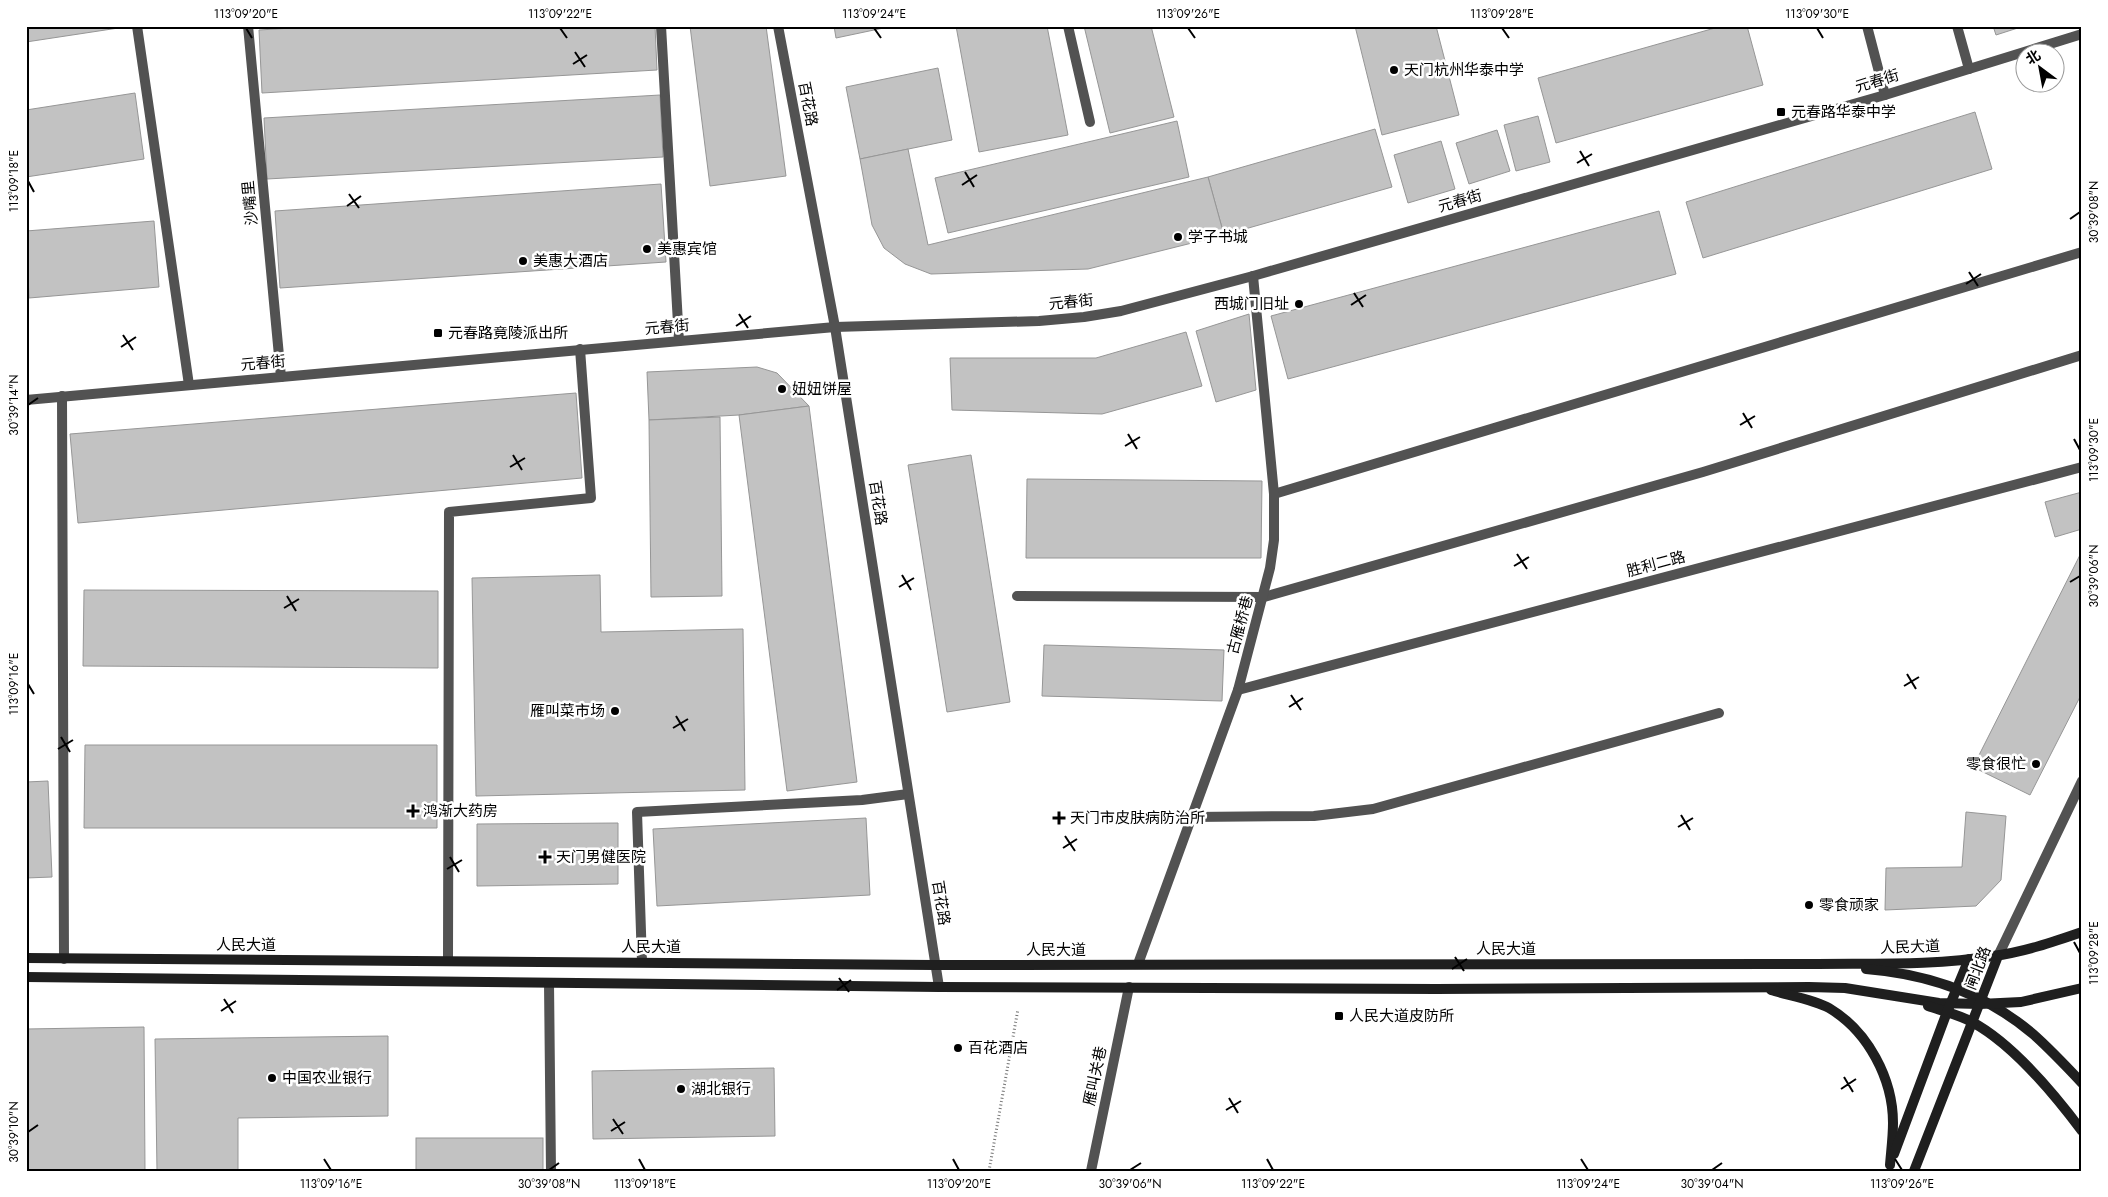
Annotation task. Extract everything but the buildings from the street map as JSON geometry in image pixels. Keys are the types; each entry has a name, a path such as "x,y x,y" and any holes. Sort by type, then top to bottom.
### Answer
{"main road":[{"name":"人民大道","path":"26,958 935,965 1809,964 1919,962 1998,956 2027,950 2082,932"},
{"name":"闸北路","path":"1914,1171 1973,1022 1984,1002 1998,956"},
{"name":"闸北路","path":"1889,1168 1969,959"},
{"path":"1809,964 1916,976 1957,988 1984,1002 2032,1034 2082,1083"},
{"path":"26,977 1022,987 1436,989 1760,986 1845,988 1949,1008 1973,1022 1999,1041 2025,1065 2048,1089 2082,1132"},
{"path":"1760,986 1828,1007 1849,1023 1867,1042 1880,1066 1890,1093 1894,1123 1889,1168"},
{"path":"1949,1008 1984,1002 2020,1002 2082,988"}],"street":[{"path":"137,26 189,385"},
{"name":"沙嘴里","path":"248,26 281,377"},
{"path":"661,26 679,341"},
{"name":"百花路","path":"778,26 836,326 939,986"},
{"path":"1068,26 1090,122"},
{"path":"1868,26 1885,95"},
{"path":"1957,26 1969,69"},
{"name":"元春街","path":"26,400 836,326 976,324 1084,317 1161,302 1253,276 1885,95 2082,34"},
{"path":"1274,494 2082,252"},
{"name":"古雁桥巷","path":"1138,964 1238,690 1264,597 1274,540 1274,494 1253,276"},
{"path":"448,961 449,512 591,498 580,349"},
{"path":"1018,596 1264,597 1703,472 2082,355"},
{"path":"62,396 64,958"},
{"name":"胜利二路","path":"1238,690 2082,467"},
{"path":"1192,817 1314,816 1373,809 1718,713"},
{"name":"闸北路","path":"1998,956 2082,781"},
{"path":"642,962 637,812 862,800 908,794"},
{"path":"549,983 551,1171"},
{"name":"雁叫关巷","path":"1091,1171 1129,987"}],"path":[{"path":"989,1171 1022,987"}],"place":[{"name":"天门杭州华泰中学","path":"1394,70"},
{"name":"元春路华泰中学","path":"1781,112"},
{"name":"学子书城","path":"1178,237"},
{"name":"美惠宾馆","path":"647,249"},
{"name":"美惠大酒店","path":"523,261"},
{"name":"西城门旧址","path":"1299,304"},
{"name":"元春路竟陵派出所","path":"438,333"},
{"name":"妞妞饼屋","path":"782,389"},
{"name":"雁叫菜市场","path":"615,711"},
{"name":"零食很忙","path":"2036,764"},
{"name":"鸿渐大药房","path":"413,811"},
{"name":"天门市皮肤病防治所","path":"1059,818"},
{"name":"天门男健医院","path":"545,857"},
{"name":"零食顽家","path":"1809,905"},
{"name":"人民大道皮防所","path":"1339,1016"},
{"name":"百花酒店","path":"958,1048"},
{"name":"中国农业银行","path":"272,1078"},
{"name":"湖北银行","path":"681,1089"}]}
